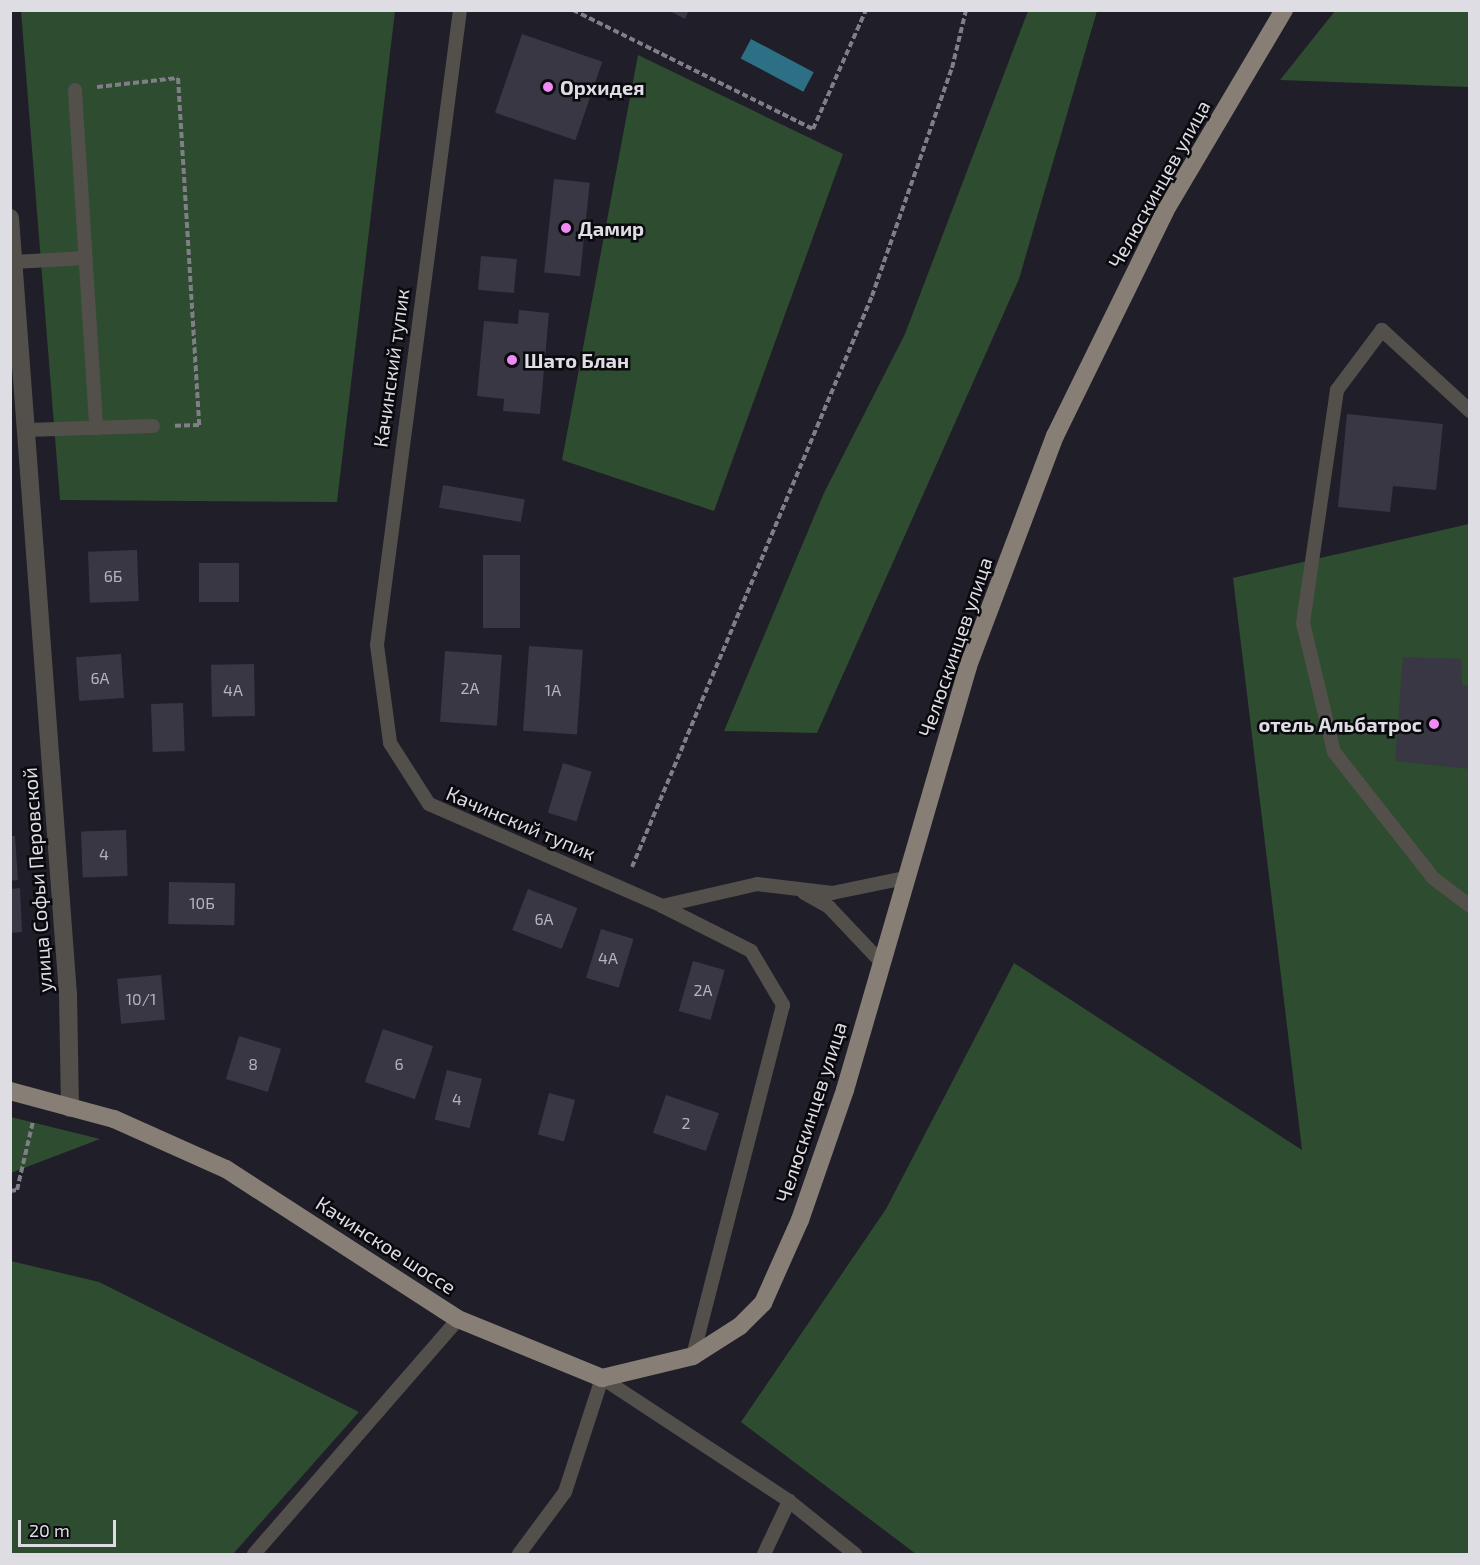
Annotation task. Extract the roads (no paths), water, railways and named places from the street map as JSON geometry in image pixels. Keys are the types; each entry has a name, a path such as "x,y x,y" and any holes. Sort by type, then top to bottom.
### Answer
{"main road":[{"name":"Челюскинцев улица","path":"693,1356 740,1326 763,1303 800,1220 845,1090 880,961 968,666 1055,436 1165,210 1284,10"},
{"name":"Качинское шоссе","path":"10,1091 114,1119 226,1169 458,1319 602,1378"},
{"path":"602,1378 693,1356"}],"street":[{"name":"улица Софьи Перовской","path":"10,218 68,994 70,1108"}],"lane":[{"name":"Качинский тупик","path":"460,10 377,645 390,743 429,804 662,906 751,951 783,1005 693,1356"},
{"path":"75,90 96,428"},
{"path":"14,262 85,258"},
{"path":"1470,411 1382,330 1337,390 1303,623 1334,752 1433,878 1470,906"},
{"path":"26,430 153,426"},
{"path":"662,906 757,884 832,893 905,878"},
{"path":"797,889 829,907 880,961"},
{"path":"255,1554 458,1319"},
{"path":"519,1554 565,1492 602,1378 789,1501 855,1554"},
{"path":"764,1554 789,1501"}],"water":[{"path":"751,39 814,72 803,92 741,58"}],"place":[{"name":"Орхидея","path":"548,87"},
{"name":"Дамир","path":"566,228"},
{"name":"Шато Блан","path":"512,360"},
{"name":"отель Альбатрос","path":"1434,724"}]}
